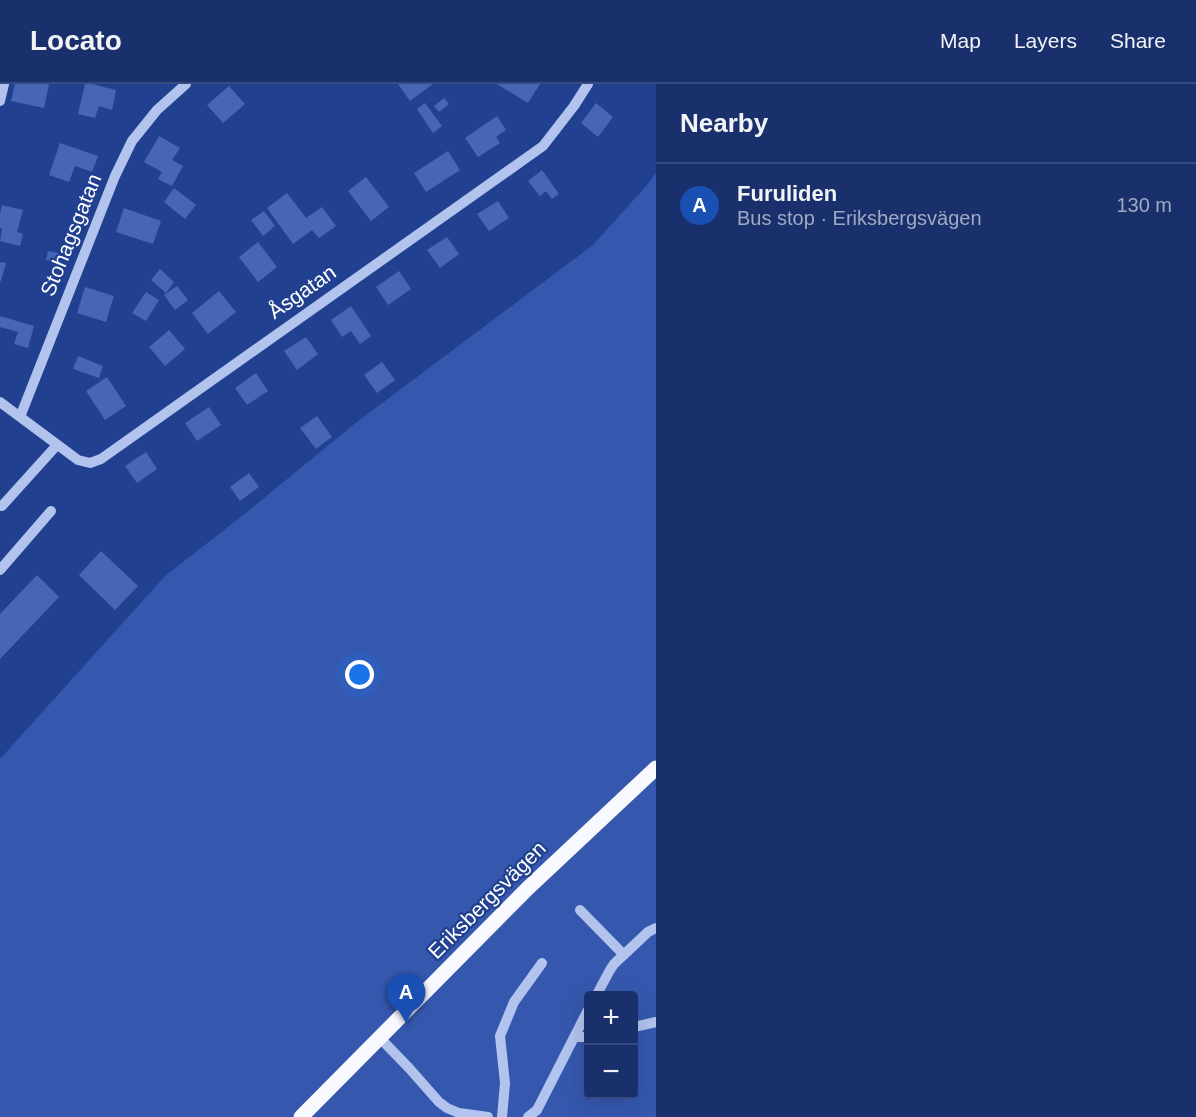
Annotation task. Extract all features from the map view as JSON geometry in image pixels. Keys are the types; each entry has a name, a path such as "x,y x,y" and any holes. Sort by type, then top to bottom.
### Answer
{"main road":[{"name":"Eriksbergsvägen","path":"301,1117 528,888 656,768"}],"street":[{"path":"0,101 4,84"},
{"name":"Stohagsgatan","path":"20,417 115,176 132,141 157,110 186,84"},
{"name":"Åsgatan","path":"0,402 78,460 90,464 100,459 543,146 588,84"},
{"path":"0,506 57,445"},
{"path":"0,570 51,511"},
{"path":"580,910 624,955"},
{"path":"599,991 610,970 648,932 656,928"},
{"path":"502,1117 505,1083 500,1036 514,1002 542,963"},
{"path":"531,1116 540,1104 584,1018"},
{"path":"638,1026 656,1022"},
{"path":"379,1037 447,1113 488,1117"},
{"path":"574,1037 584,1037"}],"shaded area":[{"path":"656,173 656,1117 0,1117 0,759 165,576 353,425 593,245"}],"building":[{"path":"15,84 49,84 44,108 11,101"},
{"path":"85,84 116,90 112,110 99,106 95,118 78,114"},
{"path":"398,84 433,84 410,101"},
{"path":"497,84 540,84 528,103"},
{"path":"229,86 245,104 223,123 207,105"},
{"path":"444,98 449,104 439,112 434,106"},
{"path":"425,103 442,126 433,133 417,109"},
{"path":"596,103 613,117 598,137 581,123"},
{"path":"497,116 506,130 496,137 500,143 478,157 465,138"},
{"path":"159,136 180,148 172,160 183,166 172,186 158,179 162,172 144,162"},
{"path":"60,143 98,156 92,172 75,166 69,182 49,175"},
{"path":"448,151 460,170 426,192 414,173"},
{"path":"542,170 559,194 552,199 546,191 540,196 528,181"},
{"path":"366,177 389,207 371,221 348,191"},
{"path":"174,188 196,205 185,219 164,202"},
{"path":"287,193 306,218 322,207 336,226 319,238 312,230 293,244 267,208"},
{"path":"498,201 509,218 489,231 477,214"},
{"path":"2,205 23,210 17,232 23,234 20,246 0,241"},
{"path":"124,208 161,221 153,244 116,232"},
{"path":"264,211 275,226 263,236 251,220"},
{"path":"447,237 459,254 440,268 427,250"},
{"path":"258,242 277,267 258,282 239,257"},
{"path":"48,251 59,253 57,263 46,260"},
{"path":"0,262 6,263 1,281 0,281"},
{"path":"160,269 174,282 166,293 151,280"},
{"path":"399,271 411,289 388,305 376,287"},
{"path":"177,286 188,300 175,310 164,295"},
{"path":"85,287 114,296 106,322 77,313"},
{"path":"219,291 236,312 208,334 192,313"},
{"path":"146,292 159,300 146,321 132,313"},
{"path":"351,306 371,336 360,344 351,331 342,337 331,320"},
{"path":"0,316 34,326 28,348 14,344 18,332 0,327"},
{"path":"169,330 185,349 165,366 149,347"},
{"path":"306,337 318,354 297,370 284,351"},
{"path":"78,356 103,366 99,378 73,369"},
{"path":"382,362 395,380 377,393 364,375"},
{"path":"256,373 268,391 247,405 235,388"},
{"path":"107,377 126,406 105,420 86,391"},
{"path":"209,407 221,425 197,441 185,423"},
{"path":"317,416 332,437 316,449 300,428"},
{"path":"146,452 157,469 137,483 125,466"},
{"path":"249,473 259,487 240,501 230,487"},
{"path":"101,551 138,586 115,610 79,575"},
{"path":"37,575 59,597 0,659 0,614"}],"place":[{"name":"Furuliden","path":"406,1023"}]}
